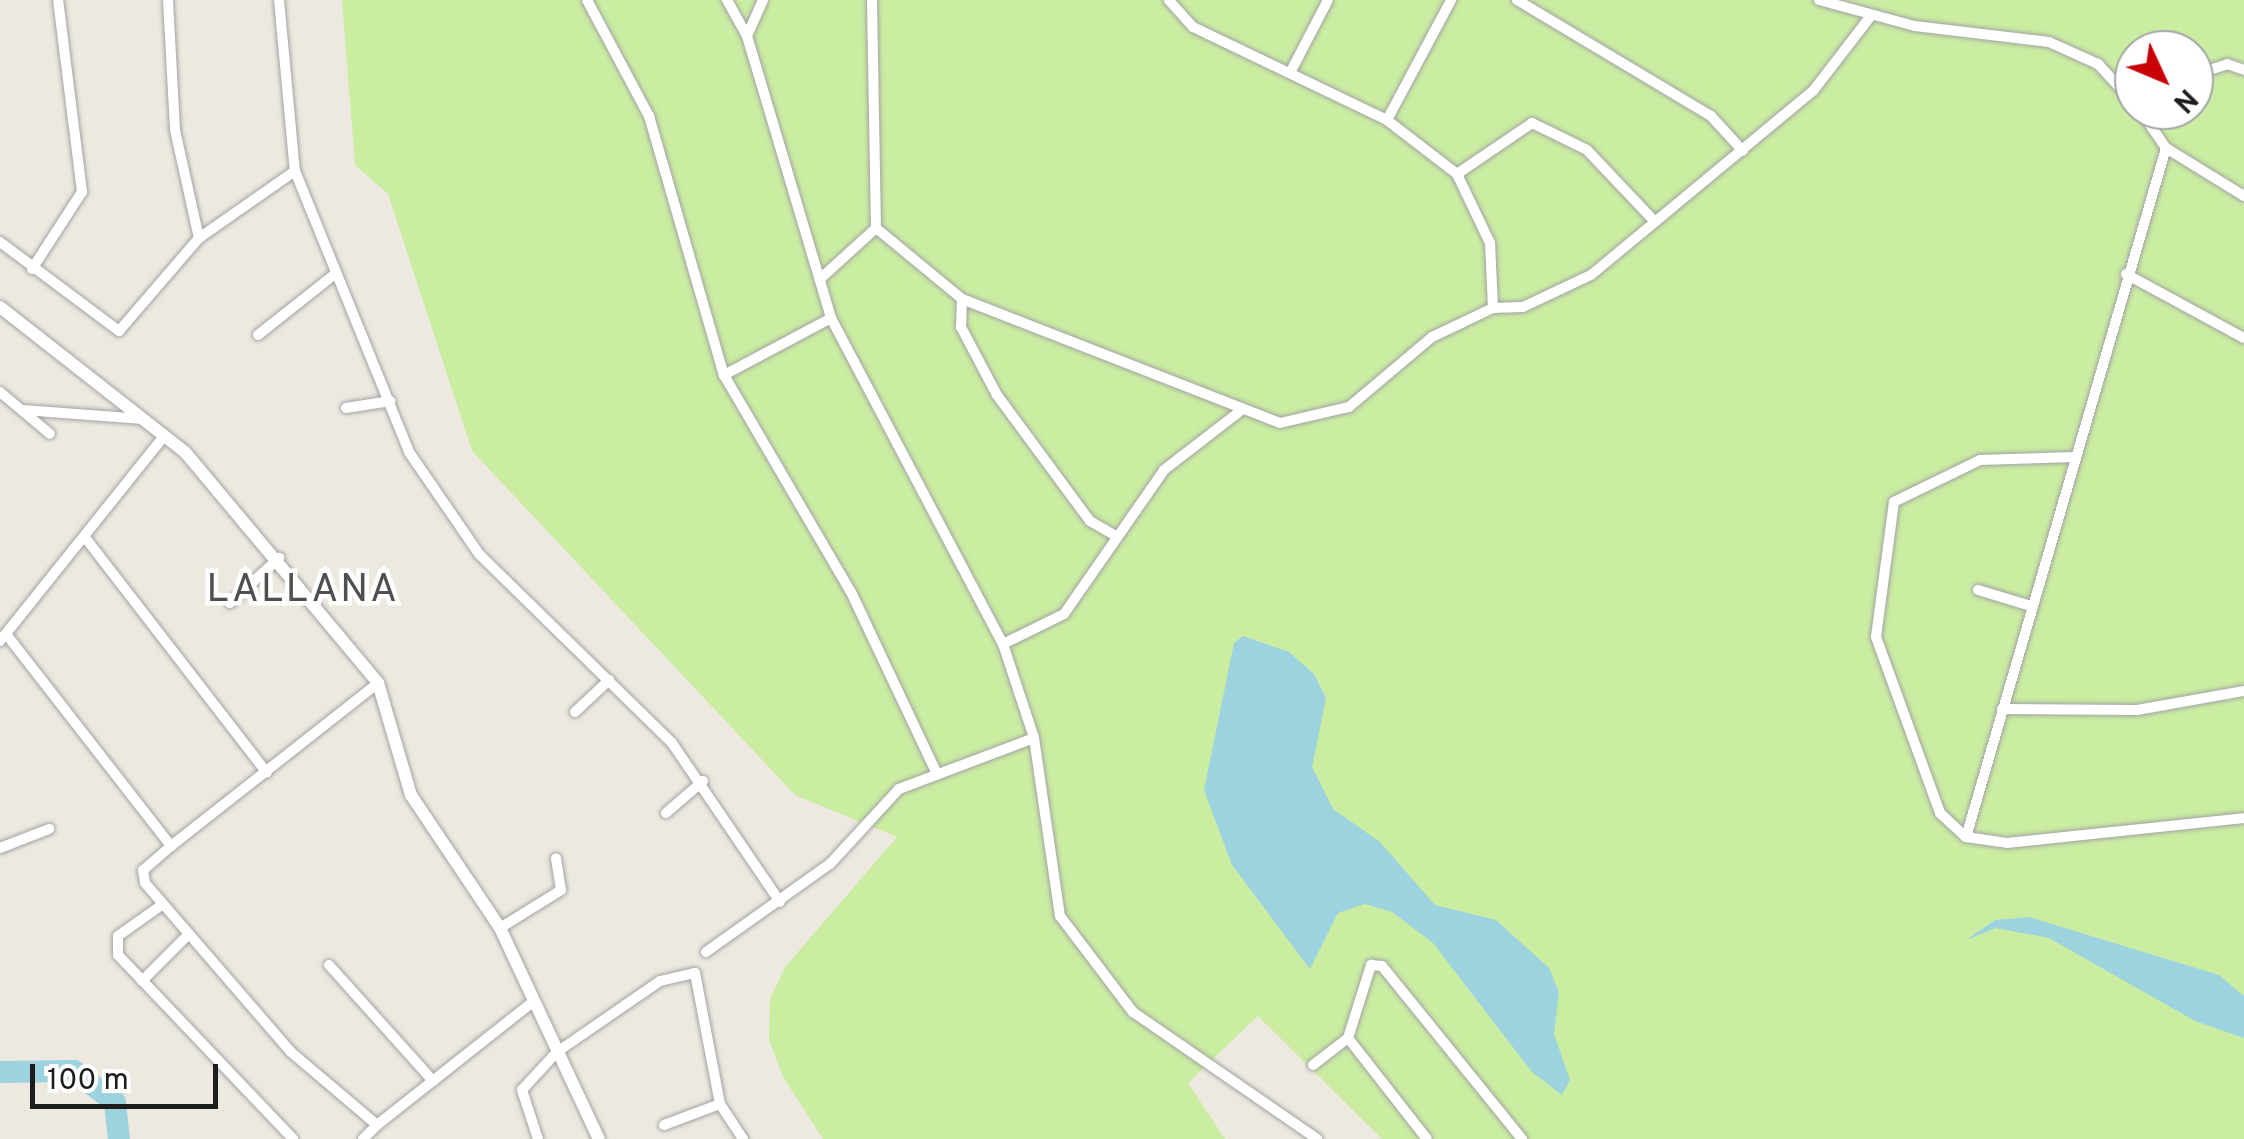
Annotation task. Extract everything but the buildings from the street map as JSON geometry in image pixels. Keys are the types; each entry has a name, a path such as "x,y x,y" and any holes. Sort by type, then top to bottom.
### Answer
{"street":[{"path":"32,269 82,192 58,0"},
{"path":"168,0 175,130 199,238"},
{"path":"279,0 295,171 335,274 441,509 703,781 780,902"},
{"path":"587,0 649,116 724,375 852,592 934,770"},
{"path":"727,0 748,36 831,318 1003,644 1034,738 1060,916 1132,1012 1317,1139"},
{"path":"748,36 763,0"},
{"path":"820,279 876,228 872,0"},
{"path":"1170,0 1193,27 1388,120 1457,174 1490,243 1494,308"},
{"path":"1290,73 1328,0"},
{"path":"1388,120 1450,0"},
{"path":"1518,0 1711,116 1743,151"},
{"path":"1818,0 1870,17 2049,42 2098,64 2114,81"},
{"path":"876,228 962,299 1239,412 1314,421 1348,407 1458,320 1494,308 1523,307 1591,275 1813,91 1870,17"},
{"path":"2214,69 2228,64 2244,70"},
{"path":"1457,174 1532,123 1587,150 1655,222"},
{"path":"2153,130 2166,148 2244,196"},
{"path":"1966,837 2126,274 2166,148"},
{"path":"0,242 119,332 199,238 295,171"},
{"path":"258,335 335,274"},
{"path":"2126,274 2244,338"},
{"path":"962,299 961,327 997,395 1080,509 1116,536"},
{"path":"0,307 164,436 280,557 378,683 411,796 500,928 599,1139"},
{"path":"724,375 831,318"},
{"path":"0,392 50,434"},
{"path":"346,408 390,401"},
{"path":"23,410 143,419"},
{"path":"1003,644 1064,614 1164,470 1239,412"},
{"path":"164,436 87,540 3,637 171,846"},
{"path":"2074,457 1980,460 1894,502 1876,638 1940,813 1966,837 2007,843 2244,818"},
{"path":"87,540 268,773"},
{"path":"230,603 280,557"},
{"path":"1978,590 2031,606"},
{"path":"576,712 609,680"},
{"path":"377,1125 291,1052 163,904 142,873 378,683"},
{"path":"2002,709 2137,710 2244,691"},
{"path":"706,952 830,864 871,811 934,770 1034,738"},
{"path":"666,813 703,781"},
{"path":"0,848 49,830"},
{"path":"500,928 561,890 556,858"},
{"path":"163,904 116,940 142,981 294,1139"},
{"path":"142,981 189,934"},
{"path":"329,965 434,1081"},
{"path":"1313,1066 1348,1038 1371,965 1382,966 1522,1139"},
{"path":"538,1139 522,1090 556,1052 660,982 695,974 720,1104 744,1139"},
{"path":"363,1139 534,1000"},
{"path":"1348,1038 1427,1139"},
{"path":"664,1125 720,1104"}],"green space":[{"path":"342,0 2244,0 2244,1139 1382,1139 1258,1016 1188,1083 1225,1139 823,1139 783,1077 769,1040 770,999 785,967 897,837 795,795 472,451 388,194 355,165"}],"water":[{"path":"1243,636 1289,652 1314,674 1326,698 1312,767 1333,809 1380,842 1435,905 1496,920 1549,968 1559,992 1554,1034 1570,1080 1562,1095 1532,1072 1433,943 1392,912 1365,904 1338,913 1310,969 1232,865 1204,790 1234,643"},
{"path":"2029,917 2219,975 2244,996 2244,1038 2195,1021 2049,938 1996,928 1966,940 1995,920"}],"waterway":[{"path":"0,1072 74,1071 115,1102 119,1139"}],"district":[{"name":"LALLANA","path":"303,591"}]}
